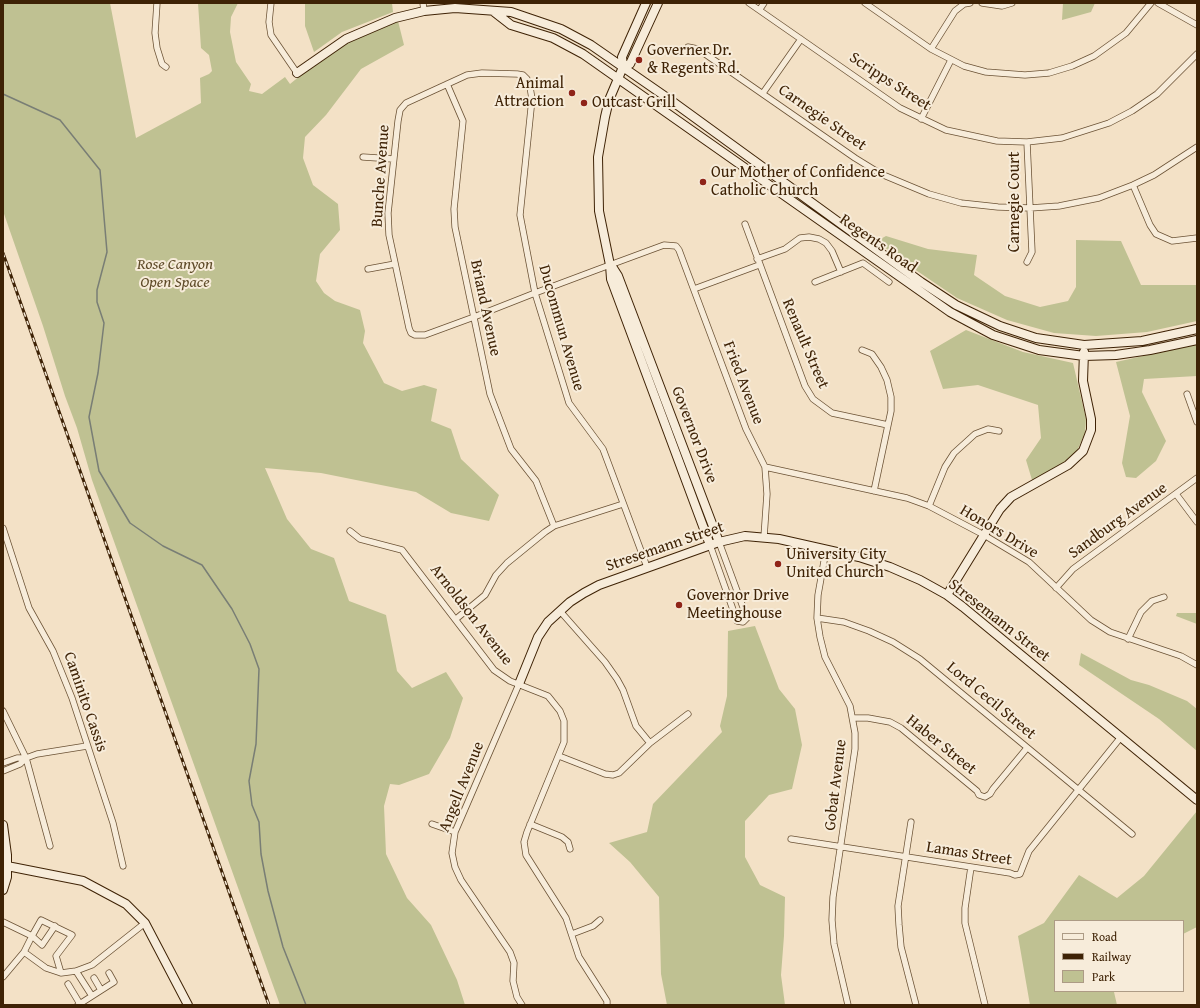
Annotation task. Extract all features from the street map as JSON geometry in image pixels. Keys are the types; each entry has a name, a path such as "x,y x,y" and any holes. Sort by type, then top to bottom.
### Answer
{"street":[{"path":"157,3 157,48 162,64 166,67"},
{"path":"271,3 268,22 271,35 297,73"},
{"name":"Governor Drive","path":"610,265 618,276 719,542 747,618 743,622 736,621 710,545 611,279 610,265 601,228 597,176 601,136 609,100 623,66 622,57 646,3"},
{"name":"Governor Drive","path":"623,66 630,64 658,3"},
{"name":"Scripps Street","path":"749,3 760,9 900,108 946,130 997,141 1027,142 1062,138 1109,123 1132,111 1157,94 1197,54"},
{"path":"760,9 764,3"},
{"path":"865,3 931,49 951,60 971,68 1005,75 1025,75 1060,70 1094,56 1110,46 1126,33 1151,3"},
{"path":"931,49 955,11 964,4 970,3"},
{"path":"982,3 1002,6 1012,3"},
{"path":"1158,3 1197,25"},
{"name":"Regents Road","path":"297,73 330,48 362,31 424,7 511,12 561,29 591,45 623,66 944,297 982,318 1016,332 1055,342 1084,346 1142,341 1197,330"},
{"name":"Regents Road","path":"492,11 511,25 531,30 572,47 618,77 959,318 993,336 1039,350 1084,356 1116,355 1150,350 1197,340"},
{"path":"763,93 801,38"},
{"name":"Carnegie Street","path":"688,47 698,49 855,158 904,184 929,194 961,203 998,207 1030,208 1059,206 1099,198 1154,175 1197,147"},
{"path":"921,119 951,60"},
{"name":"Ducommun Avenue","path":"447,84 467,74 482,73 517,74 523,75 527,79 532,99 520,215 535,294 569,403 603,448 647,567"},
{"name":"Bunche Avenue","path":"447,84 406,103 400,110 393,159 388,212 389,235 409,328 415,335 425,335 474,317"},
{"name":"Briand Avenue","path":"447,84 463,121 454,209 455,228 490,394 511,449 536,481 554,526"},
{"name":"Carnegie Court","path":"1027,142 1032,252 1027,262"},
{"path":"363,156 393,159"},
{"path":"1133,185 1150,225 1156,234 1172,241 1197,238"},
{"name":"Renault Street","path":"745,224 805,386 813,400 832,413 888,425"},
{"path":"694,289 758,262 784,249 800,238 809,236 826,243 832,251 841,272"},
{"name":"Fried Avenue","path":"610,265 664,245 672,244 679,250 746,429 764,467 767,494 764,537"},
{"path":"815,282 863,263 889,282"},
{"path":"368,269 395,264"},
{"path":"474,317 610,265"},
{"path":"947,595 1000,509 1011,497 1068,465 1083,451 1092,430 1083,381 1084,346"},
{"path":"862,350 872,354 881,367 887,380 891,404 874,491"},
{"path":"1187,394 1197,422"},
{"path":"929,506 945,467 954,453 975,434 988,429 1000,431"},
{"name":"Honors Drive","path":"764,467 907,498 929,506 984,535 1029,562 1091,620 1110,632 1181,656 1197,665"},
{"name":"Sandburg Avenue","path":"1056,588 1073,569 1197,478"},
{"path":"1176,494 1197,522"},
{"path":"456,619 485,595 496,575 507,563 554,526 624,504"},
{"name":"Caminito Cassis","path":"3,528 29,608 53,651 72,698 113,823 123,866"},
{"name":"Arnoldson Avenue","path":"350,532 360,539 402,550 494,670 500,675 548,696 560,711 565,731 564,742 530,824 524,842 526,855 566,918 579,957 607,1001 607,1005"},
{"name":"Stresemann Street","path":"519,684 538,637 548,622 570,602 584,592 647,567 719,542 744,536 764,537 826,550 890,567 920,580 947,595 1197,800"},
{"name":"Gobat Avenue","path":"826,550 818,595 817,618 820,637 826,656 853,718 855,749 833,897 832,920 834,944 848,1005"},
{"path":"1128,639 1142,612 1152,601 1164,597"},
{"path":"560,611 605,662 617,679 623,690 636,726 650,743"},
{"name":"Lord Cecil Street","path":"817,618 844,622 870,631 920,659 1132,834"},
{"name":"Angell Avenue","path":"519,684 455,832 452,853 455,868 461,880 510,952 514,963 513,981 517,997 522,1005"},
{"path":"3,711 26,758 50,846"},
{"path":"559,756 605,774 613,775 626,768 650,743 688,714"},
{"name":"Haber Street","path":"853,718 868,718 890,722 900,728 976,790 979,795 985,797 990,794 1027,748"},
{"name":"Lamas Street","path":"792,839 1015,875 1020,874 1029,851 1121,737"},
{"path":"3,763 17,758 26,758 37,754 87,746"},
{"path":"3,771 20,764 26,758"},
{"path":"911,822 898,906 901,947 916,1005"},
{"path":"432,824 455,832"},
{"path":"530,824 562,837 568,842 570,849"},
{"path":"3,825 8,855 3,890"},
{"path":"7,866 83,881 126,904 145,922 188,1005"},
{"path":"971,867 964,923 984,1005"},
{"path":"3,977 24,952 41,920 72,935 56,956 61,973"},
{"path":"572,934 593,926 600,920"},
{"path":"3,922 32,936 42,945 55,926"},
{"path":"24,952 46,968 61,973 76,971 92,964 145,922"},
{"path":"76,971 92,996"},
{"path":"68,984 79,1005 114,982 109,973"},
{"path":"94,978 101,990"}],"green space":[{"name":"Rose Canyon Open Space","path":"3,3 110,3 136,138 201,103 200,78 212,71 209,55 201,48 198,3 238,3 231,17 230,32 236,62 251,84 249,91 262,94 285,77 290,84 312,66 355,38 398,21 404,45 361,69 326,115 305,137 303,158 313,185 338,204 340,230 320,254 316,281 324,293 335,301 360,310 365,331 363,343 384,383 402,391 424,385 437,389 431,421 451,429 461,459 499,495 489,521 451,513 416,492 321,473 265,468 287,519 311,549 334,558 349,601 386,615 397,671 412,688 446,672 463,698 450,738 429,774 399,785 390,784 384,806 386,854 407,898 431,925 457,980 465,1005 280,1005 92,480 77,428 3,211"},
{"path":"305,3 392,3 393,12 342,32 314,52 305,26"},
{"path":"1063,3 1095,3 1091,12 1062,20"},
{"path":"886,236 928,249 977,255 974,275 1005,296 1040,307 1068,301 1076,287 1076,240 1121,241 1141,285 1197,285 1197,321 1147,332 1096,336 1054,333 1007,320 957,298 898,258 877,241"},
{"path":"966,330 1023,352 1073,363 1086,419 1085,433 1077,451 1060,466 1032,480 1026,460 1041,438 1038,405 978,385 943,389 930,351"},
{"path":"1197,344 1197,376 1144,379 1142,392 1166,441 1156,461 1136,478 1126,477 1122,463 1130,416 1116,362"},
{"path":"1177,613 1197,613 1197,624 1176,616"},
{"path":"755,626 779,689 795,709 802,745 792,789 769,795 745,821 745,857 760,885 785,897 781,975 785,1005 667,1005 661,974 659,897 630,862 609,843 647,832 653,804 722,732 720,726 727,696 728,631"},
{"path":"1081,653 1131,680 1149,685 1187,701 1197,709 1197,751 1159,719 1079,665"},
{"path":"1197,811 1197,927 1184,934 1184,920 1054,920 1054,992 1114,992 1117,1005 1030,1005 1018,936 1044,923 1079,875 1117,898 1144,876"}],"waterway":[{"path":"3,94 60,120 100,170 107,252 97,290 97,302 104,323 98,373 89,417 99,471 130,523 163,546 202,565 232,609 250,644 259,669 256,744 249,781 252,805 259,822 261,854 268,891 283,947 306,1005"}],"railway":[{"path":"3,253 269,1005"}],"place":[{"name":"Governer Dr. & Regents Rd.","path":"639,60"},
{"name":"Animal Attraction","path":"572,93"},
{"name":"Outcast Grill","path":"584,103"},
{"name":"Our Mother of Confidence Catholic Church","path":"703,182"},
{"name":"University City United Church","path":"778,564"},
{"name":"Governor Drive Meetinghouse","path":"679,605"}]}
